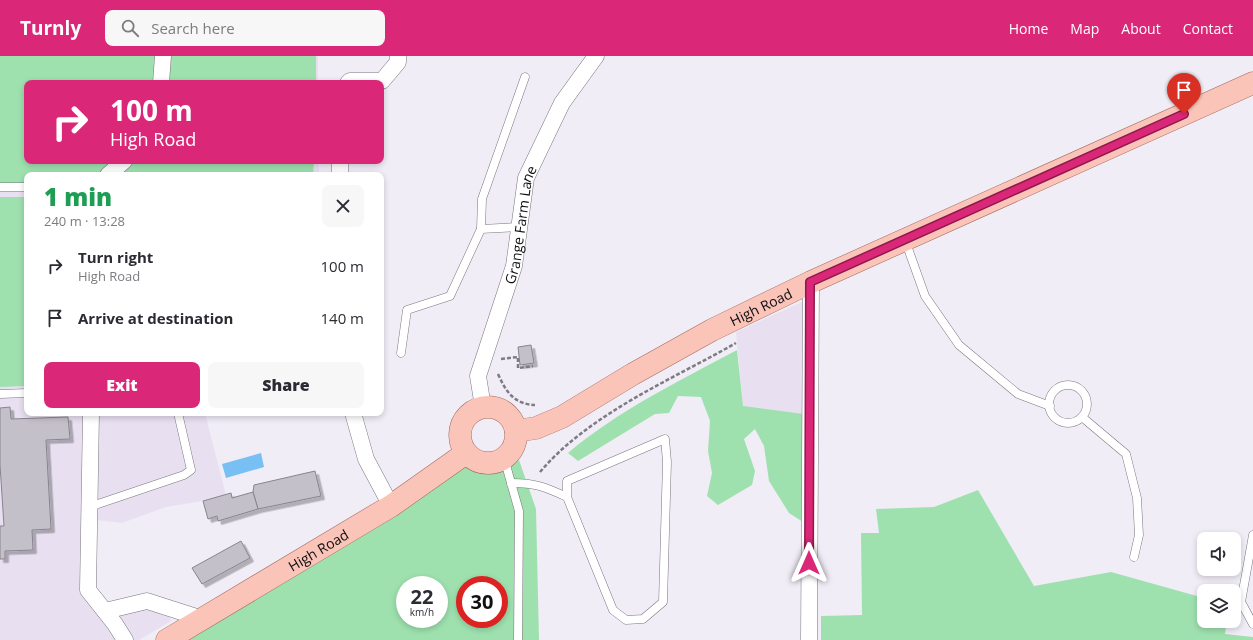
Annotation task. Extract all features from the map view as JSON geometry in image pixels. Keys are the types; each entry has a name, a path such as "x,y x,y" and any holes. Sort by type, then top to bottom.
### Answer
{"main road":[{"name":"High Road","path":"516,431 536,428 562,418 633,374 712,330 810,282 1253,83"},
{"path":"483,407 497,408 511,419 516,431 515,444 504,458 497,462 481,463 466,453 459,437 461,425 470,413 483,407"},
{"name":"High Road","path":"167,640 390,506 466,453"}],"street":[{"path":"161,80 163,56"},
{"path":"383,80 398,62 398,56"},
{"name":"Grange Farm Lane","path":"483,407 478,376 514,266 526,178 562,103 596,56"},
{"path":"111,172 121,164"},
{"path":"809,640 810,282"},
{"path":"91,416 88,590 125,640"},
{"path":"354,416 366,459 390,506"},
{"path":"105,612 147,601 203,619"}],"lane":[{"path":"401,353 407,310 450,296 481,229 482,199 525,77"},
{"path":"0,187 24,187"},
{"path":"481,229 519,227"},
{"path":"905,239 925,296 959,345 1018,394 1050,406"},
{"path":"1070,385 1082,390 1087,403 1087,409 1082,418 1076,421 1063,422 1053,414 1050,406 1050,400 1057,388 1070,385"},
{"path":"0,394 24,393"},
{"path":"89,507 184,475 191,470 179,416"},
{"path":"1082,418 1126,454 1137,498 1139,535 1134,557"},
{"path":"511,483 531,483 545,487 567,497 613,610 626,620 643,619 663,602 667,462 665,439 567,481 567,497"},
{"path":"504,458 519,511 518,640"},
{"path":"1253,535 1241,602 1253,624"}],"path":[{"path":"531,483 550,460 570,442 612,413 736,343"},
{"path":"498,355 497,360 518,357 518,368 533,366"},
{"path":"496,371 512,398 524,405 538,406"}],"shaded area":[{"path":"0,56 318,56 318,80 24,80 24,164 319,164 319,172 24,172 24,416 206,416 226,495 203,501 166,507 122,523 97,520 85,565 100,614 164,597 171,621 139,640 0,640"},
{"path":"806,300 804,414 743,407 736,332"}],"green space":[{"path":"0,56 316,56 316,80 24,80 24,164 314,164 313,172 24,172 24,191 0,191"},
{"path":"0,197 24,197 24,386 0,387"},
{"path":"737,350 743,406 804,414 803,522 789,513 769,481 764,446 755,429 744,439 755,471 752,485 718,505 707,496 712,473 708,451 710,421 701,397 678,396 669,413 655,414 578,461 568,453 608,423 650,397"},
{"path":"466,453 497,462 502,470 519,460 536,509 539,640 156,640"},
{"path":"978,490 1034,586 1111,572 1197,596 1197,628 1226,628 1225,634 1253,637 1253,640 821,640 821,616 862,615 861,533 879,533 876,509 934,507"}],"water":[{"path":"261,453 264,467 226,478 222,464"}],"building":[{"path":"531,345 534,363 520,365 518,347"},
{"path":"10,407 11,419 68,417 70,439 46,440 51,529 32,530 33,550 5,551 5,559 0,559 0,526 4,526 0,465 0,408"},
{"path":"315,471 321,496 258,509 253,492 254,485"},
{"path":"253,492 258,509 218,521 217,516 208,519 203,501 231,493 232,498"},
{"path":"241,541 250,558 202,584 192,568"}],"route":[{"path":"809,563 810,282 1184,114"}]}
